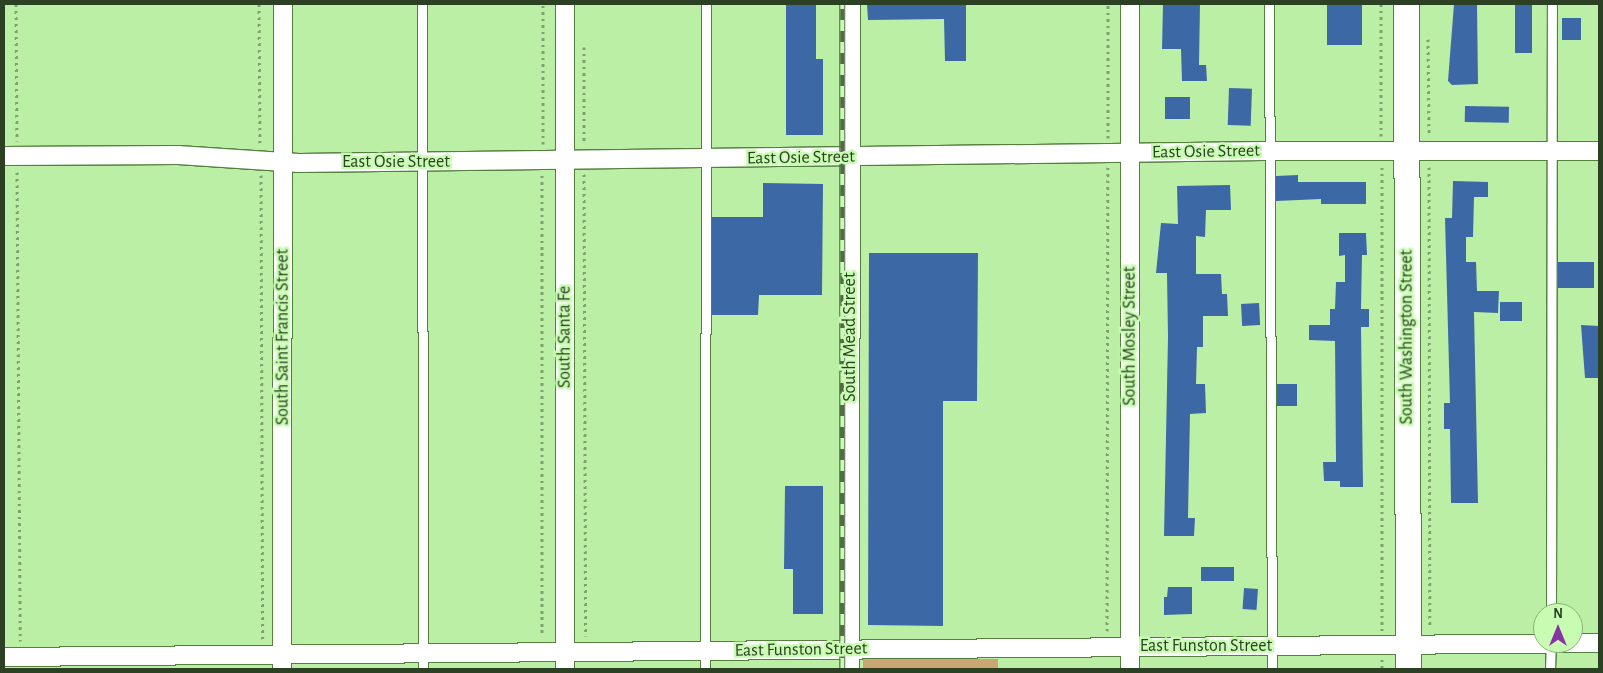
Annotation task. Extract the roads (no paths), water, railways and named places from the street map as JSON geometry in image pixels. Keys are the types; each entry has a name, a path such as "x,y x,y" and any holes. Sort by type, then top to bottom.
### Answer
{"street":[{"name":"South Saint Francis Street","path":"282,662 283,4"},
{"name":"South Santa Fe","path":"565,4 565,661"},
{"name":"South Mead Street","path":"850,669 851,4"},
{"name":"South Mosley Street","path":"1130,4 1130,669"},
{"name":"South Washington Street","path":"1406,4 1405,151 1419,644 1408,669"},
{"name":"East Osie Street","path":"10,156 178,155 283,163 851,158 1272,151 1599,150"},
{"name":"East Funston Street","path":"12,657 263,656 282,662 423,662 542,653 565,661 706,651 1533,643"},
{"name":"East Funston Street","path":"1583,643 1599,643"}],"lane":[{"path":"422,4 423,662"},
{"path":"705,669 704,159 706,4"},
{"path":"1269,4 1272,151 1272,669"},
{"path":"1551,603 1552,4"},
{"path":"1550,669 1551,653"}],"railway":[{"path":"842,4 842,669"}]}
